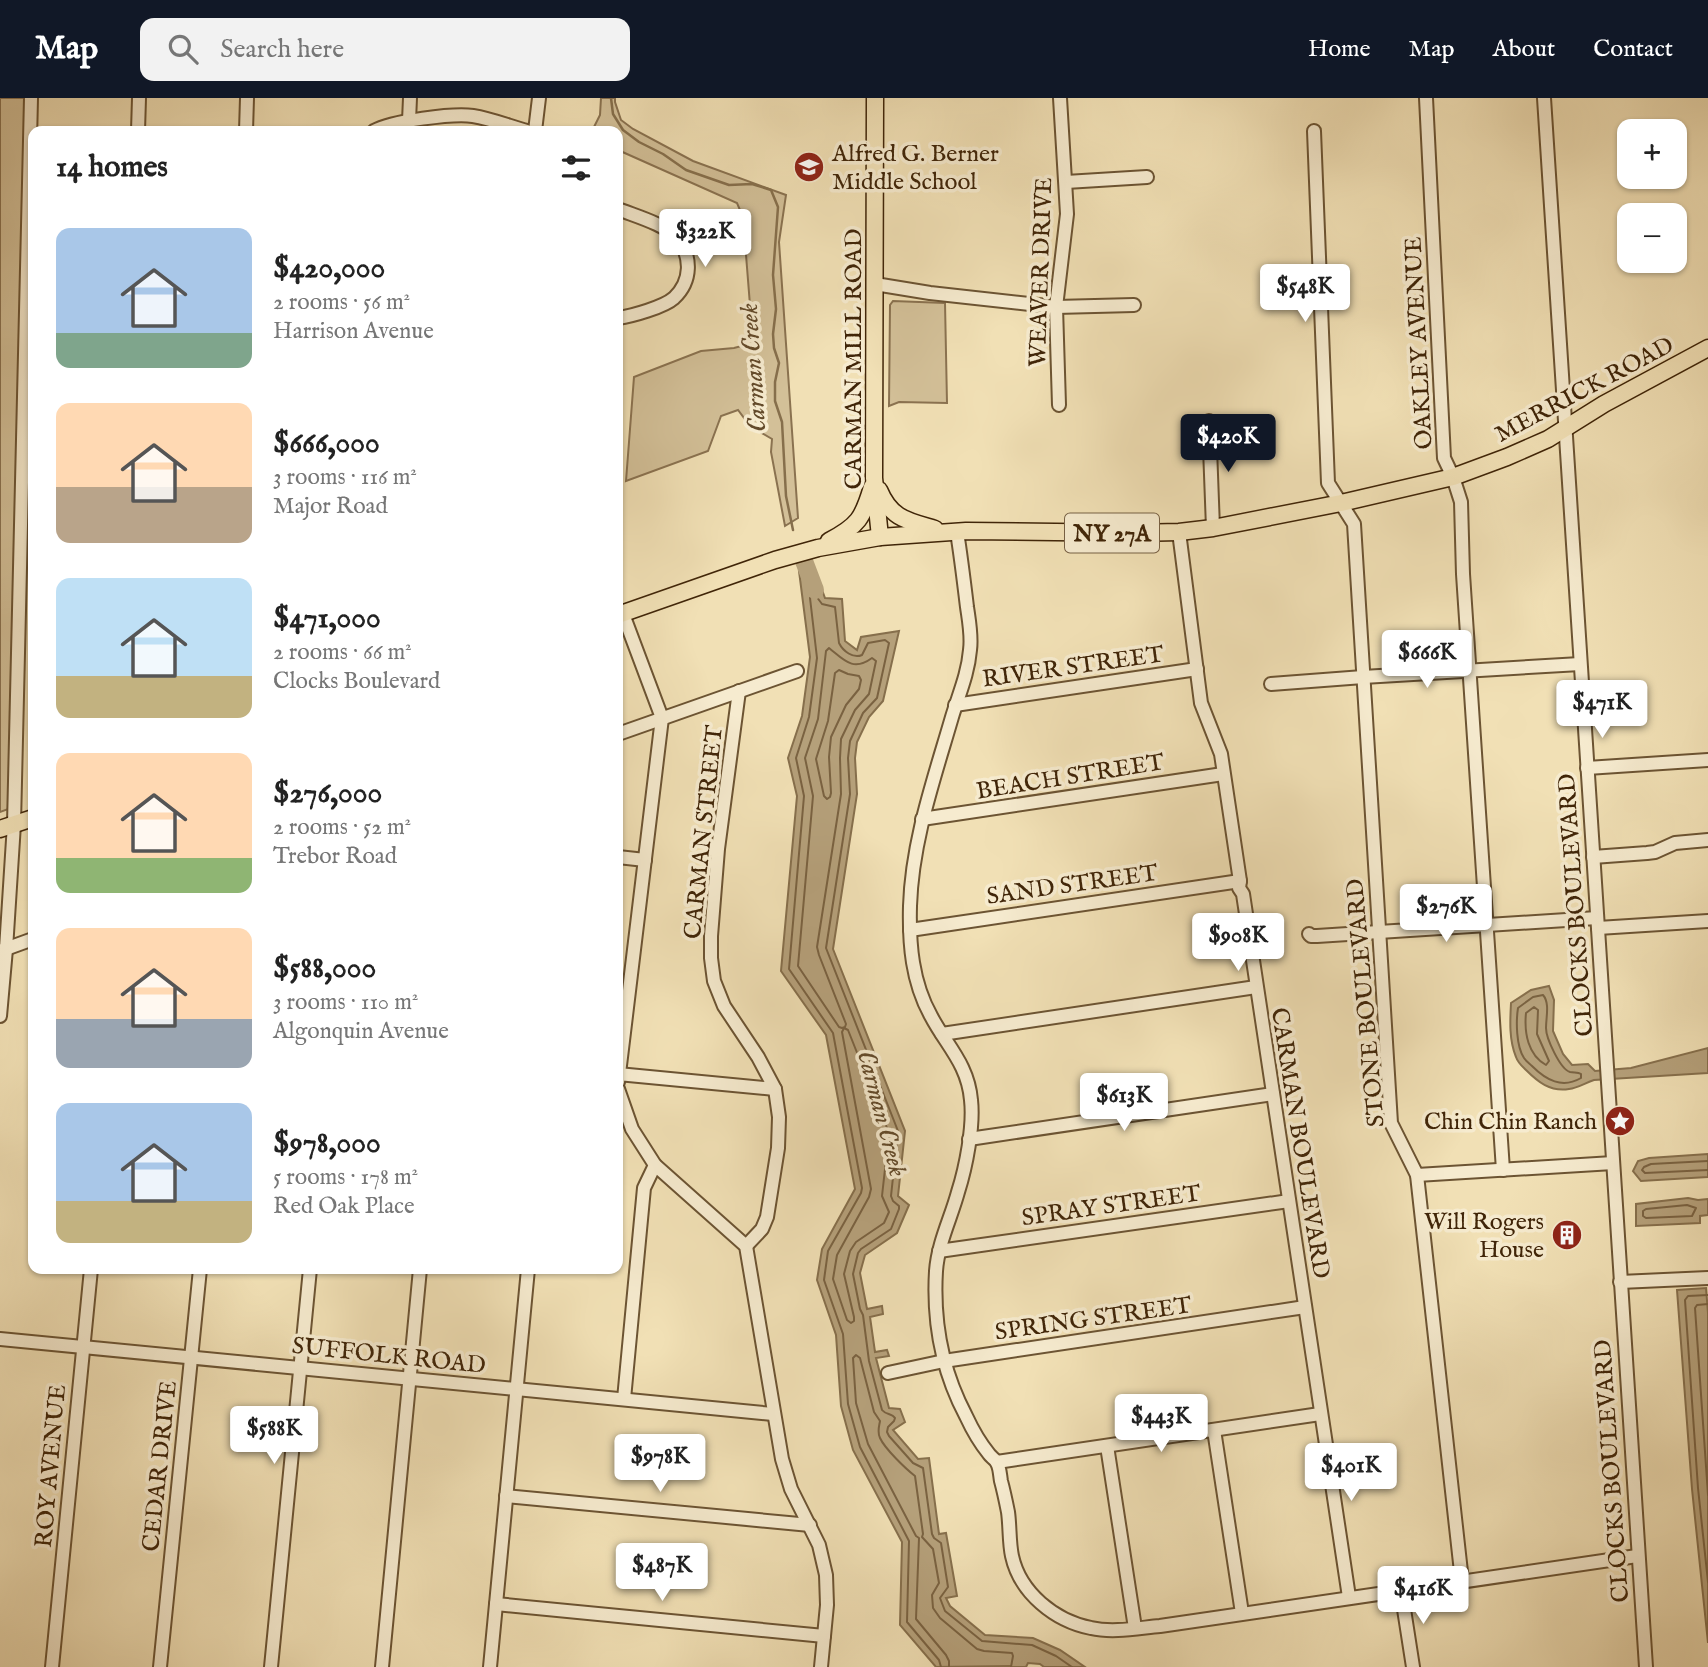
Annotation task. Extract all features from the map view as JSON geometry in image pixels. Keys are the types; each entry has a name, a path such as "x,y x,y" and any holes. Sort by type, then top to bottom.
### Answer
{"main road":[{"name":"CARMAN MILL ROAD","path":"875,98 874,478 880,537"},
{"name":"MERRICK ROAD","path":"623,614 775,560 818,548 880,537 951,532 1179,532 1341,503 1454,477 1548,439 1604,404 1708,348"},
{"path":"874,478 892,512 909,521 951,532"},
{"path":"818,548 857,523 865,510 874,478"},
{"path":"7,827 28,820"}],"street":[{"path":"31,98 31,126"},
{"path":"138,126 139,98"},
{"path":"246,126 247,98"},
{"path":"409,121 410,98"},
{"path":"536,126 539,98"},
{"name":"WEAVER DRIVE","path":"1059,98 1067,214 1056,307 1059,405"},
{"name":"OAKLEY AVENUE","path":"1426,98 1444,458 1454,477 1461,502 1463,574 1503,1170"},
{"name":"CLOCKS BOULEVARD","path":"1544,98 1646,1667"},
{"path":"382,126 471,116 508,126"},
{"name":"STONE BOULEVARD","path":"1314,131 1328,483 1354,524 1391,1123 1417,1175 1462,1581"},
{"path":"1066,182 1147,177"},
{"path":"623,211 664,228 678,239 688,260 688,273 681,290 673,300 641,313 623,316"},
{"path":"875,284 1056,307 1134,305"},
{"path":"0,1016 28,419"},
{"path":"1209,421 1213,528"},
{"path":"951,532 971,648 965,679 922,819 912,882 910,930 914,968 922,998 956,1054 967,1078 971,1100 970,1139 959,1192 939,1251 936,1310 944,1361 951,1382 965,1415 988,1453 997,1462 1008,1513 1012,1555 1025,1586 1047,1609 1071,1622 1104,1630 1135,1628 1637,1556"},
{"name":"CARMAN BOULEVARD","path":"1179,532 1201,703 1221,754 1239,888 1243,894 1349,1597"},
{"path":"623,622 662,718 623,1036"},
{"path":"1271,684 1580,664"},
{"name":"RIVER STREET","path":"956,705 1197,669"},
{"path":"623,732 797,671"},
{"name":"CARMAN STREET","path":"739,691 718,849 711,958 714,981 724,1006 758,1057 775,1089 779,1117 778,1148 767,1217 762,1228 746,1246"},
{"path":"1587,768 1708,760"},
{"name":"BEACH STREET","path":"922,819 1223,774"},
{"path":"1593,857 1655,852 1675,843 1708,840"},
{"path":"623,858 645,860"},
{"name":"SAND STREET","path":"910,930 1240,881"},
{"path":"1309,934 1317,936 1487,925 1708,921"},
{"path":"3,950 28,942"},
{"path":"623,966 632,967"},
{"path":"942,1034 1256,988"},
{"path":"623,1074 775,1089"},
{"path":"970,1139 1273,1094"},
{"path":"623,1103 632,1129 655,1165 746,1246 782,1459 788,1479 819,1545 826,1575 827,1605 821,1667"},
{"path":"1417,1175 1612,1163"},
{"path":"624,1399 644,1188 655,1165"},
{"name":"SPRAY STREET","path":"939,1251 1289,1201"},
{"name":"ROY AVENUE","path":"52,1667 90,1274"},
{"name":"CEDAR DRIVE","path":"160,1667 199,1274"},
{"path":"271,1667 309,1274"},
{"path":"382,1667 420,1274"},
{"path":"490,1667 528,1274"},
{"path":"1620,1282 1708,1278"},
{"name":"SPRING STREET","path":"888,1373 944,1361 1305,1307"},
{"name":"SUFFOLK ROAD","path":"0,1339 773,1413"},
{"path":"997,1462 1320,1414"},
{"path":"1214,1430 1242,1613"},
{"path":"1107,1446 1135,1628"},
{"path":"506,1496 810,1525"},
{"path":"1401,1590 1413,1667"},
{"path":"496,1604 824,1636"}],"shaded area":[{"path":"0,98 27,98 11,808 0,812"},
{"path":"601,98 615,98 621,120 633,129 693,161 786,195 779,242 798,518 785,526 771,452 772,439 750,426 738,410 721,416 708,451 626,481 634,377 701,351 753,343 743,217 737,203 623,152 623,126 594,126 600,115"},
{"path":"893,301 945,303 947,403 899,402 889,406 890,305"}],"water":[{"path":"814,568 825,598 842,599 845,641 857,650 861,637 899,631 883,701 869,717 857,742 857,794 833,949 905,1131 898,1196 909,1205 897,1233 865,1255 860,1273 867,1309 882,1306 883,1314 870,1317 875,1352 887,1350 889,1356 876,1358 889,1408 900,1409 905,1422 893,1430 918,1459 929,1458 939,1534 946,1533 957,1596 946,1598 950,1606 985,1635 1033,1638 1060,1650 1085,1667 1044,1667 1028,1663 1026,1667 936,1667 900,1625 902,1542 853,1450 841,1406 836,1335 817,1280 822,1249 855,1189 826,1035 781,971 797,796 788,758 802,716 810,657 799,571"},
{"path":"1549,986 1554,1000 1553,1031 1563,1054 1572,1065 1588,1064 1595,1071 1631,1068 1708,1048 1708,1073 1594,1080 1562,1090 1545,1085 1517,1059 1510,1024 1511,1003 1531,990"},
{"path":"1708,1154 1708,1177 1641,1181 1633,1171 1638,1161 1649,1158"},
{"path":"1688,1198 1708,1199 1708,1215 1700,1216 1700,1223 1636,1226 1636,1204"},
{"path":"1706,1288 1708,1643 1692,1489 1677,1290"}],"waterway":[{"name":"Carman Creek","path":"611,98 613,114 620,126"},
{"name":"Carman Creek","path":"623,130 686,170 729,185 752,184 771,190 778,207 773,275 776,309 773,334 779,363 775,401 782,422 786,496 793,530"},
{"name":"Carman Creek","path":"804,561 815,590"}],"place":[{"name":"Alfred G. Berner Middle School","path":"809,167"},
{"name":"Chin Chin Ranch","path":"1620,1121"},
{"name":"Will Rogers House","path":"1567,1235"}]}
